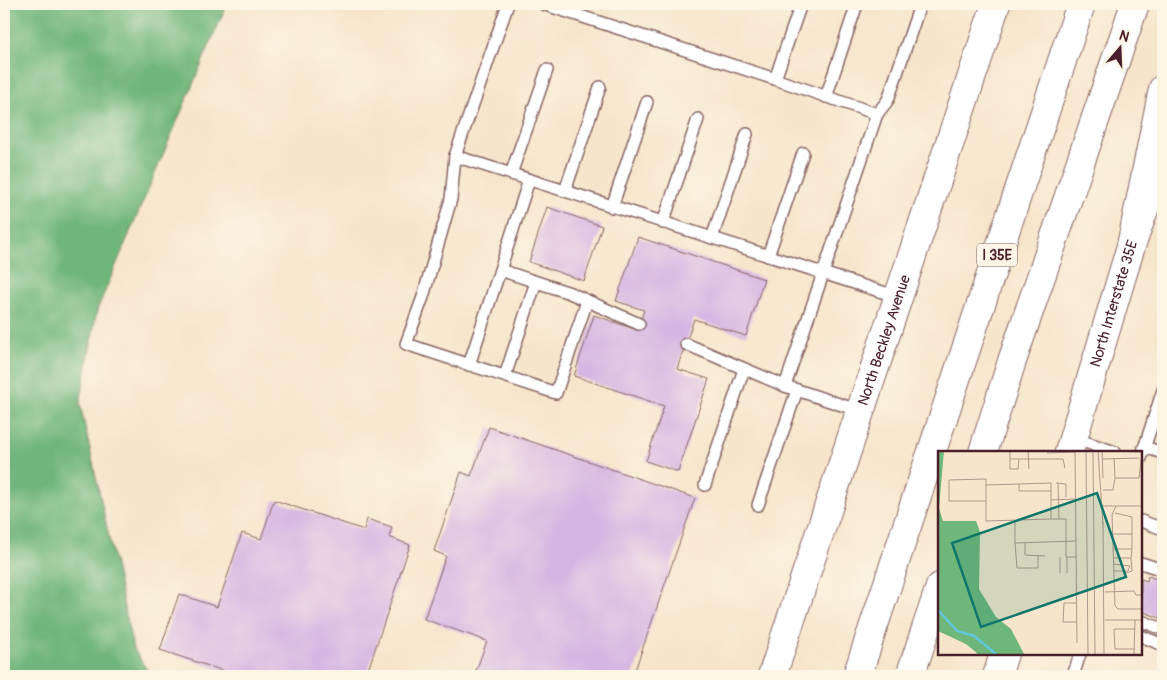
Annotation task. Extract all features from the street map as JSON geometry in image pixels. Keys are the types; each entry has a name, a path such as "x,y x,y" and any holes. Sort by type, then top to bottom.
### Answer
{"main road":[{"name":"North Beckley Avenue","path":"772,676 996,4"},
{"name":"I 35E","path":"857,676 1081,4"},
{"path":"983,451 1012,361 1135,4"},
{"path":"1131,246 1162,99"},
{"name":"North Interstate 35E","path":"1071,445 1131,246 1163,157"},
{"path":"910,676 938,593"},
{"path":"997,676 1004,655"}],"lane":[{"path":"508,4 455,156 451,199 423,297 406,344 556,393 586,301"},
{"path":"543,4 877,114"},
{"path":"775,79 801,4"},
{"path":"826,97 857,4"},
{"path":"785,386 877,114 888,100 918,11"},
{"path":"511,174 547,70"},
{"path":"565,192 600,87"},
{"path":"612,207 647,102"},
{"path":"663,223 698,119"},
{"path":"712,238 747,134"},
{"path":"768,256 803,153"},
{"path":"455,156 898,297"},
{"path":"469,365 529,180"},
{"path":"500,270 570,293 639,324"},
{"path":"505,376 536,282"},
{"path":"686,344 785,386 860,411"},
{"path":"705,484 744,369"},
{"path":"758,505 797,390"},
{"path":"1163,390 1143,452 1163,453"},
{"path":"1071,445 1110,451"},
{"path":"1142,521 1163,529"},
{"path":"1142,563 1163,570"},
{"path":"1142,622 1163,629"},
{"path":"1142,636 1163,645"},
{"path":"1073,676 1080,655"}],"green space":[{"path":"4,4 227,4 97,310 80,403 133,648 151,676 4,676"}],"building":[{"path":"547,207 602,226 584,281 529,262"},
{"path":"638,237 764,279 746,336 694,319 677,369 709,379 678,472 646,461 664,406 574,376 594,315 637,330 644,310 616,301"},
{"path":"489,427 695,498 633,676 474,676 487,641 424,619 446,556 434,551 461,472 471,476"},
{"path":"274,500 364,530 367,519 392,527 389,537 410,545 366,676 239,676 160,650 179,594 217,607 242,533 261,539"},
{"path":"1148,576 1163,581 1163,619 1142,611 1142,579 1147,581"}]}
